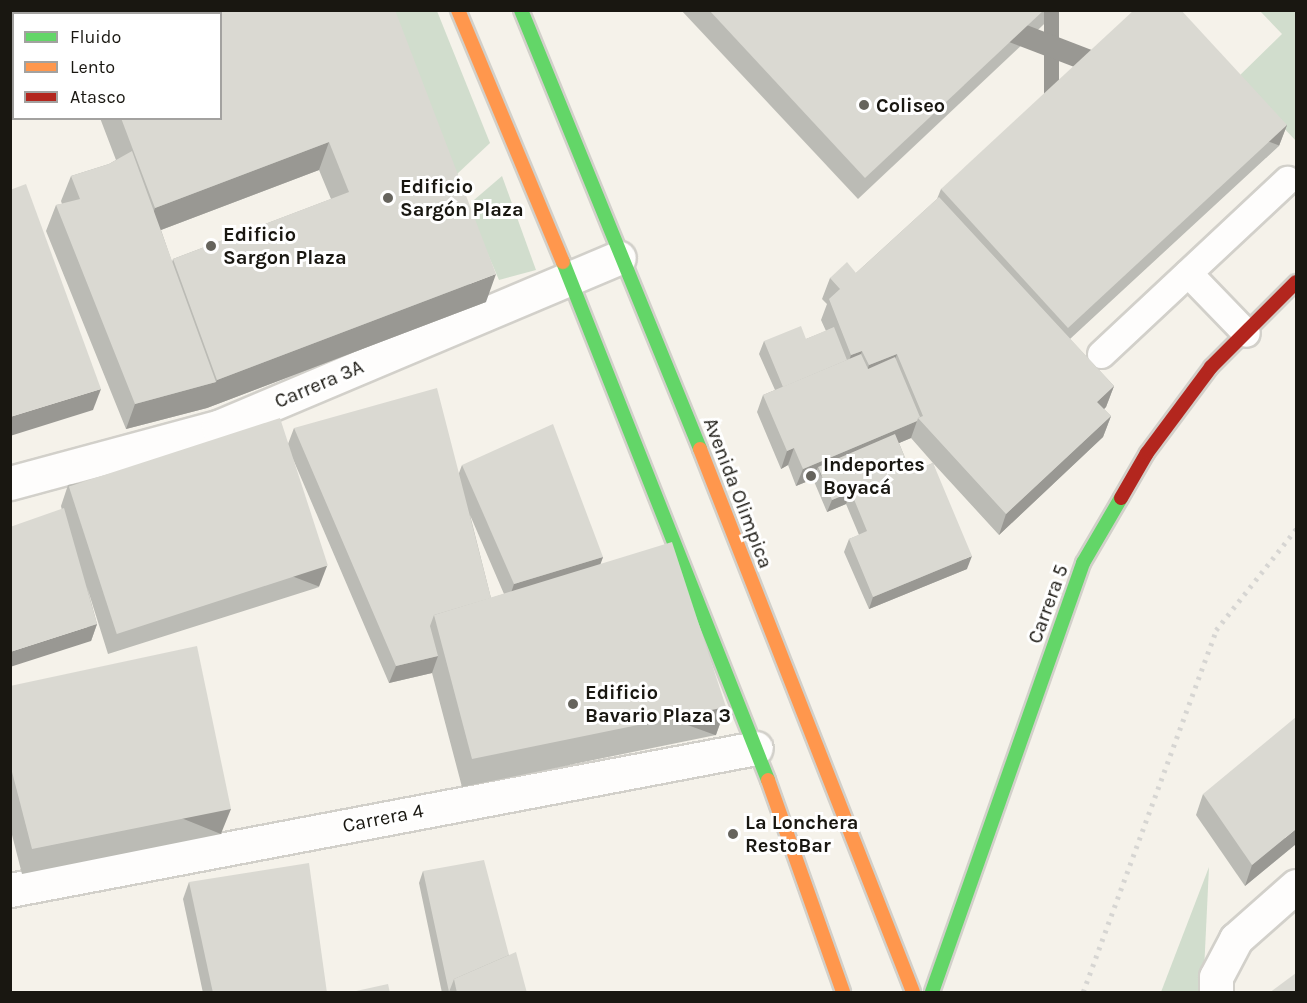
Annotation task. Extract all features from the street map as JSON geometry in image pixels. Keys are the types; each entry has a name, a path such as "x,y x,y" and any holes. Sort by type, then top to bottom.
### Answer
{"main road":[{"path":"458,10 569,276 756,748 843,993"},
{"name":"Avenida Olimpica","path":"521,10 619,258 661,351 913,993"},
{"name":"Carrera 5","path":"932,993 1083,563 1147,453 1211,367 1296,282"}],"street":[{"name":"Carrera 3A","path":"10,483 218,428 569,276 619,258"},
{"name":"Carrera 4","path":"10,890 756,748"},
{"path":"1216,993 1216,977 1236,939 1296,886"}],"lane":[{"path":"1101,354 1287,180"},
{"path":"1188,273 1246,333"}],"green space":[{"path":"390,11 437,11 490,143 456,175"},
{"path":"1260,11 1296,11 1296,141 1237,78 1282,34"},
{"path":"502,176 536,270 499,280 473,220 474,200"},
{"path":"1209,867 1203,992 1161,992"}],"building":[{"name":"Edificio Sargón Plaza","path":"208,10 395,10 496,274 217,380 173,259 349,192 329,142 155,208 122,120 222,120 222,12 204,12"},
{"name":"Coliseo","path":"709,10 1044,10 865,178"},
{"path":"1134,10 1181,10 1287,125 1068,328 941,189"},
{"path":"132,151 216,382 135,404 56,205 80,199 71,176 109,164"},
{"path":"26,184 101,389 10,417 10,190"},
{"path":"939,197 1114,386 1097,402 1111,416 1006,514 918,418 923,416 897,354 869,365 862,351 851,355 829,299 840,289 830,278 847,262 856,273"},
{"path":"801,326 806,339 834,327 847,360 783,387 764,341"},
{"path":"861,354 868,369 895,357 920,417 917,421 803,469 794,448 787,451 763,395"},
{"path":"437,388 491,598 434,615 430,626 438,656 396,666 294,428"},
{"path":"280,418 328,565 117,634 69,487"},
{"path":"553,424 603,557 514,584 462,465"},
{"path":"895,434 911,472 933,463 972,556 873,597 849,539 867,531 851,492 832,500 818,467"},
{"path":"64,508 97,624 10,652 10,527"},
{"name":"Edificio Bavario Plaza 3","path":"672,542 726,707 472,759 434,615"},
{"path":"197,646 231,809 32,849 10,764 10,686"},
{"path":"1296,717 1296,829 1252,865 1203,794"},
{"path":"484,860 509,955 454,979 449,992 423,871"},
{"path":"309,863 327,993 213,993 189,882"},
{"path":"516,952 527,993 457,993 454,979"},
{"path":"1296,973 1296,993 1269,993"},
{"path":"388,984 390,993 347,993"}],"railway":[{"path":"1083,992 1216,630 1296,529"}],"traffic: fast":[{"path":"521,10 700,449"},
{"path":"563,262 768,780"},
{"path":"932,992 1083,563 1121,498"}],"traffic: slow":[{"path":"458,10 563,262"},
{"path":"700,449 913,992"},
{"path":"768,780 843,992"}],"traffic: jam":[{"path":"1121,498 1147,453 1211,367 1296,282"}],"place":[{"name":"Coliseo","path":"864,105"},
{"name":"Edificio Sargón Plaza","path":"388,198"},
{"name":"Edificio Sargon Plaza","path":"211,246"},
{"name":"Indeportes Boyacá","path":"811,476"},
{"name":"Edificio Bavario Plaza 3","path":"573,704"},
{"name":"La Lonchera RestoBar","path":"733,834"}]}
